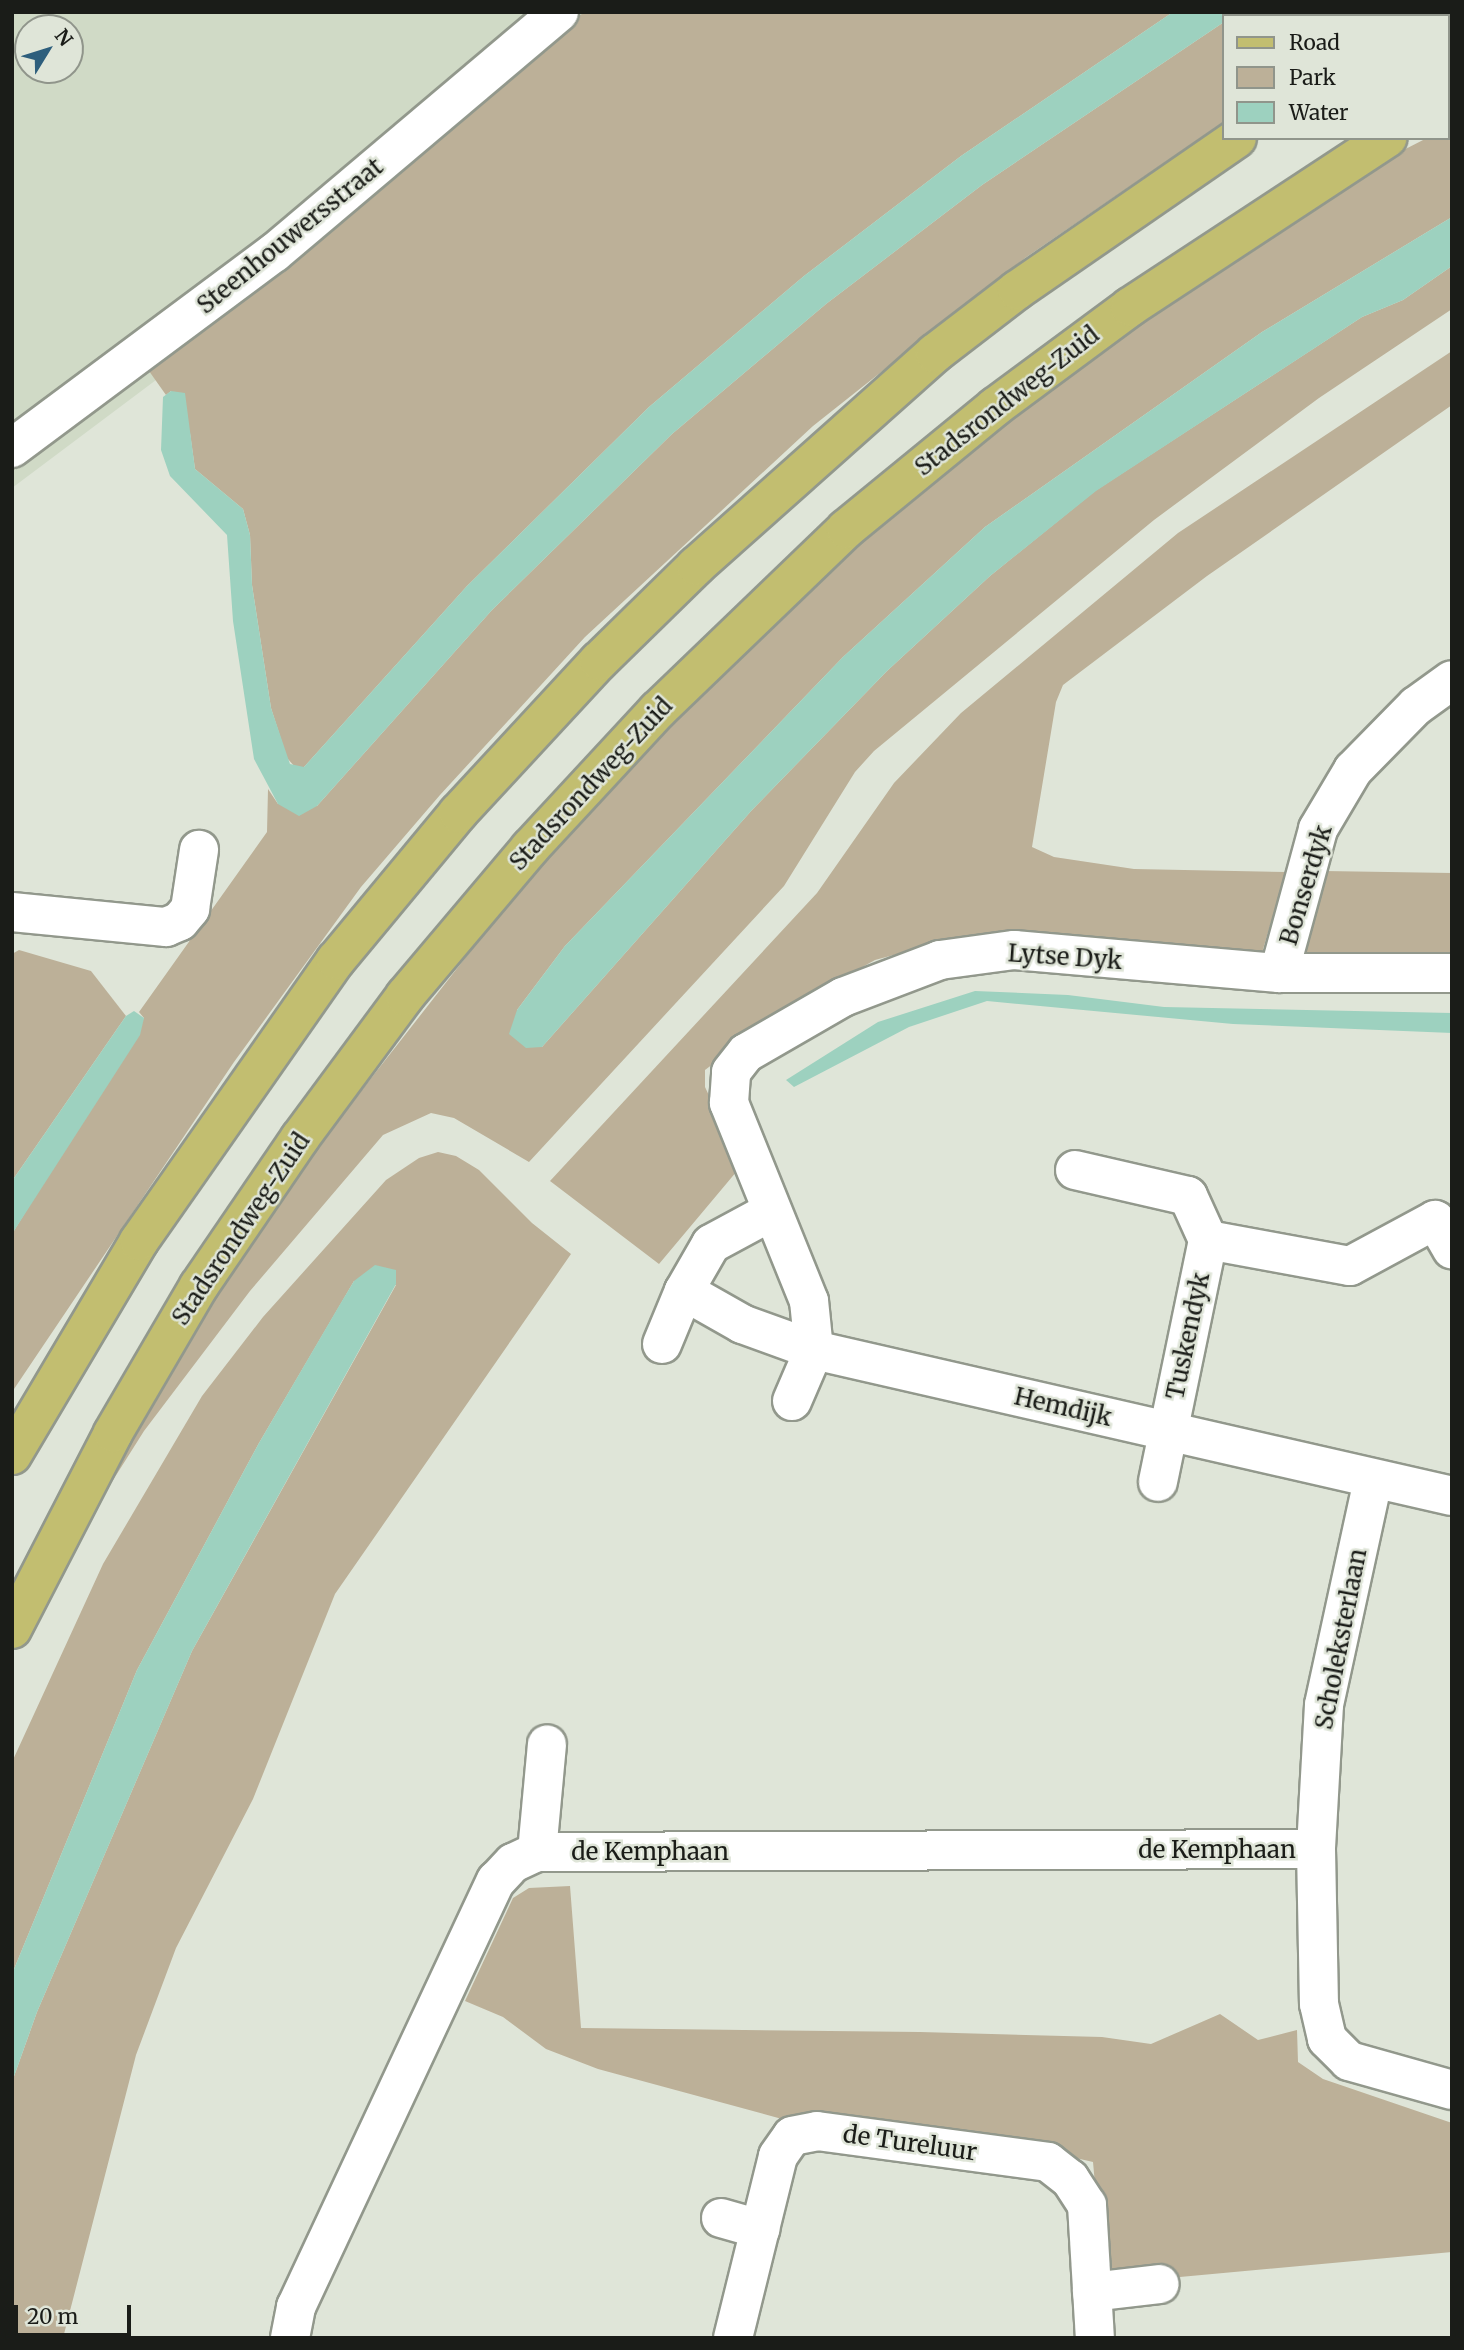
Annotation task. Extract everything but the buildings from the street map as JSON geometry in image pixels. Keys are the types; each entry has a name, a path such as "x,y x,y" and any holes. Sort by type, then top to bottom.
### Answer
{"main road":[{"path":"12,1455 139,1241 336,960 458,813 590,671 696,566 935,353 1017,290 1234,140"},
{"name":"Stadsrondweg-Zuid","path":"12,1629 113,1433 199,1286 300,1138 405,996 530,848 658,710 846,529 995,407 1130,307 1384,140"}],"street":[{"name":"Steenhouwersstraat","path":"17,434 274,253 559,12"},
{"name":"Bonserdyk","path":"1279,973 1318,830 1353,770 1416,706 1452,680"},
{"path":"12,912 166,927 190,909 199,850"},
{"name":"Lytse Dyk","path":"814,1350 809,1301 729,1103 731,1072 746,1053 843,997 940,960 1014,950 1279,973 1452,973"},
{"name":"Tuskendyk","path":"1075,1170 1188,1196 1208,1240 1158,1482"},
{"path":"662,1344 684,1291 711,1244 772,1211"},
{"name":"Tuskendyk","path":"1208,1240 1350,1266 1446,1229"},
{"name":"Hemdijk","path":"684,1291 742,1324 814,1350 1452,1496"},
{"path":"792,1401 814,1350"},
{"name":"Scholeksterlaan","path":"1373,1480 1324,1705 1316,1849 1319,2004 1327,2039 1349,2061 1452,2090"},
{"path":"537,1852 547,1744"},
{"name":"de Kemphaan","path":"290,2338 296,2307 496,1881 513,1863 537,1852 1316,1849"},
{"name":"de Tureluur","path":"733,2338 778,2156 792,2136 817,2131 1048,2162 1070,2179 1087,2205 1095,2338"},
{"path":"721,2218 760,2229"},
{"path":"1092,2292 1160,2284"}],"shaded area":[{"path":"12,12 823,12 164,374 12,488"}],"green space":[{"path":"584,12 1173,12 961,156 804,276 649,407 467,586 304,767 296,768 287,758 271,708 252,585 250,535 243,509 195,469 190,433 171,391 166,395 149,371 371,199"},
{"path":"1240,12 1405,12 1320,14 1237,14"},
{"path":"1222,23 1222,123 1025,258 813,426 585,637 440,795 361,887 234,1062 12,1392 12,1234 144,1018 139,1012 267,832 268,789 278,804 317,806 492,610 672,434 826,304 982,185"},
{"path":"1452,126 1452,217 1262,332 985,527 843,657 565,946 517,1010 542,1047 752,810 887,671 990,576 1095,491 1362,317 1403,300 1452,266 1452,309 1319,398 1154,520 874,751 855,772 784,886 529,1162 454,1118 431,1113 383,1135 250,1291 144,1431 108,1488 129,1440 232,1269 300,1169 560,837 821,576 961,459 1176,297 1384,160 1423,140 1450,140"},
{"path":"1452,351 1452,405 1207,576 1063,685 1056,702 1032,847 1054,857 1134,869 1286,872 1261,956 916,949 875,960 780,1013 705,1070 705,1087 726,1132 737,1171 659,1264 550,1181 817,893 894,783 961,713 1178,533"},
{"path":"1324,871 1452,873 1452,961 1299,960"},
{"path":"19,950 91,971 126,1016 12,1181 12,954"},
{"path":"438,1152 456,1156 479,1170 532,1223 571,1254 335,1594 253,1799 176,1948 136,2055 63,2338 12,2338 12,2082 37,2012 192,1651 396,1285 354,1281 259,1443 137,1670 12,1974 12,1762 103,1564 202,1396 263,1317 386,1180 419,1158"},
{"path":"570,1886 581,2028 1102,2037 1151,2044 1220,2014 1258,2040 1297,2030 1298,2062 1323,2079 1452,2123 1452,2252 1104,2284 1093,2162 1024,2146 782,2119 598,2069 546,2049 503,2017 465,2001 513,1898 529,1888"}],"water":[{"path":"1173,12 1240,12 1222,14 1222,23 982,185 826,304 672,434 492,610 317,806 299,816 278,804 254,759 233,621 227,535 170,476 161,450 163,397 171,391 185,393 195,469 243,509 250,535 252,585 271,708 290,764 304,767 467,586 649,407 804,276 961,156"},
{"path":"1452,217 1452,266 1403,300 1362,317 1096,491 990,576 887,671 752,810 542,1047 526,1048 509,1034 517,1010 565,946 843,657 985,527 1262,332"},
{"path":"975,991 1068,995 1164,1007 1452,1013 1452,1033 1233,1024 987,1001 909,1027 794,1087 786,1080 878,1022"},
{"path":"134,1011 144,1018 140,1035 12,1234 12,1181 126,1016"},
{"path":"375,1265 396,1270 396,1284 192,1651 37,2012 12,2082 12,1974 137,1670 259,1443 339,1306 354,1281"}]}
